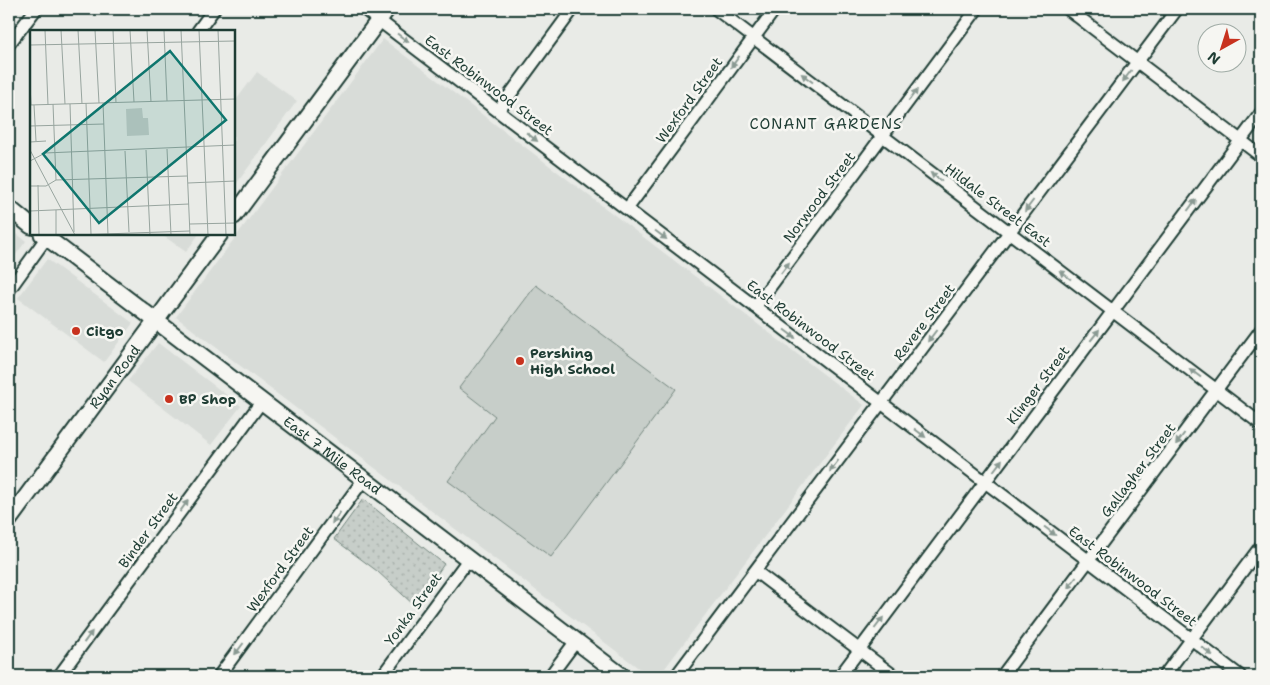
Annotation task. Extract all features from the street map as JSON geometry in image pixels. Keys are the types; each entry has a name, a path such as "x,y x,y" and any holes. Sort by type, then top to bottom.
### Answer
{"street":[{"path":"9,44 36,9"},
{"path":"199,30 214,9"},
{"name":"East Robinwood Street","path":"364,9 383,14 498,111 1240,676"},
{"path":"498,111 574,9"},
{"name":"Hildale Street East","path":"716,9 1261,424"},
{"name":"Wexford Street","path":"627,209 775,9"},
{"name":"Norwood Street","path":"755,307 977,9"},
{"path":"1068,9 1261,156"},
{"name":"Revere Street","path":"676,676 1177,9"},
{"path":"235,215 383,14"},
{"name":"Klinger Street","path":"840,676 1261,113"},
{"path":"9,208 30,225"},
{"path":"9,290 46,235"},
{"name":"East 7 Mile Road","path":"46,235 468,560 622,676"},
{"name":"Ryan Road","path":"9,520 219,235"},
{"name":"Gallagher Street","path":"1002,676 1261,330"},
{"name":"Binder Street","path":"59,676 262,401"},
{"name":"Wexford Street","path":"219,676 364,479"},
{"path":"1164,676 1261,546"},
{"name":"Yonka Street","path":"382,676 468,560"},
{"path":"755,571 894,676"},
{"path":"550,676 576,641"}],"shaded area":[{"name":"Pershing High School","path":"383,39 864,405 659,676 649,676 176,317"},
{"path":"257,72 297,101 235,186 235,102"},
{"path":"9,228 26,241 9,264"},
{"path":"162,235 198,235 186,252"},
{"path":"47,259 133,323 104,362 18,298"},
{"path":"536,285 676,389 551,557 448,481 495,416 459,388"},
{"path":"158,343 241,406 211,445 128,381"},
{"path":"363,499 444,564 415,606 377,571 334,539"}],"place":[{"name":"Citgo","path":"76,331"},
{"name":"Pershing High School","path":"520,361"},
{"name":"BP Shop","path":"169,399"}],"district":[{"name":"CONANT GARDENS","path":"826,124"}]}
